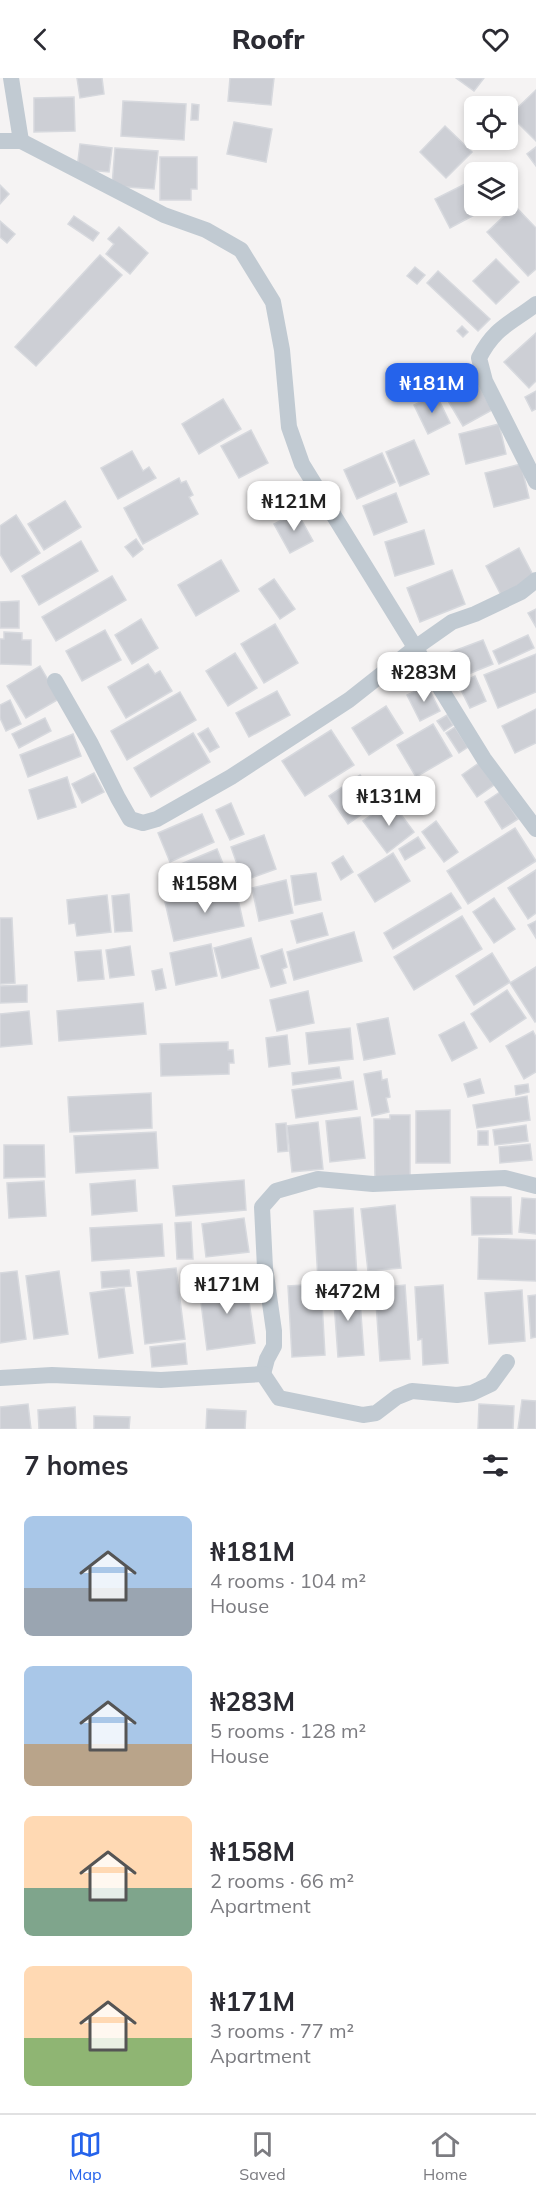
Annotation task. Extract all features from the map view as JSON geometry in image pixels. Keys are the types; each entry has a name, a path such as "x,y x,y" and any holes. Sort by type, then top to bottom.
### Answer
{"street":[{"path":"11,78 21,141"},
{"path":"0,141 21,141 164,215 206,230 241,250 273,302 282,350 289,427 303,464 484,759 536,829"},
{"path":"536,304 507,323 488,341 479,358 485,381 536,482"},
{"path":"55,681 130,819 143,823 157,819 231,777 349,700 452,622 475,614 521,592 536,580"},
{"path":"507,1362 491,1384 472,1392 457,1395 412,1391 397,1397 376,1413 363,1415 279,1398 263,1374 274,1346 274,1331 265,1268 262,1207 276,1191 318,1179 373,1184 505,1179 536,1186"},
{"path":"0,1378 52,1375 161,1380 263,1374"}],"building":[{"path":"77,78 102,78 104,94 80,98"},
{"path":"230,78 274,78 271,105 228,101"},
{"path":"456,78 484,78 474,91"},
{"path":"536,90 536,141 518,123 518,107"},
{"path":"74,97 75,131 34,132 34,98"},
{"path":"123,101 186,104 184,140 121,136"},
{"path":"192,104 199,105 198,120 191,120"},
{"path":"234,122 272,129 266,162 227,154"},
{"path":"445,126 464,144 464,150 472,152 446,178 420,152"},
{"path":"80,144 112,148 109,172 77,169"},
{"path":"536,147 536,166 527,154"},
{"path":"115,148 158,151 154,189 112,186"},
{"path":"160,157 197,157 197,189 191,189 191,200 160,200"},
{"path":"464,184 464,216 472,216 450,228 435,199"},
{"path":"0,185 9,194 0,204"},
{"path":"518,209 536,228 536,269 528,276 487,232 504,216 518,216"},
{"path":"74,216 99,233 93,241 68,224"},
{"path":"0,221 15,234 7,243 0,237"},
{"path":"119,227 148,253 130,274 106,254 114,244 108,239"},
{"path":"100,255 122,275 36,366 15,347"},
{"path":"496,259 519,282 496,304 473,281"},
{"path":"415,267 425,275 417,284 407,276"},
{"path":"438,271 490,319 478,331 427,283"},
{"path":"462,326 468,332 463,337 457,331"},
{"path":"536,333 536,381 529,388 504,362"},
{"path":"477,382 492,410 463,426 447,399"},
{"path":"536,391 536,409 532,411 525,397"},
{"path":"436,394 450,423 428,434 414,405"},
{"path":"223,399 241,429 199,454 182,424"},
{"path":"499,424 506,454 466,464 459,434"},
{"path":"251,430 268,463 239,478 221,446"},
{"path":"414,440 429,474 400,486 386,452"},
{"path":"132,451 143,471 149,467 156,478 118,499 101,468"},
{"path":"382,453 395,482 357,499 344,470"},
{"path":"521,464 529,498 494,507 485,473"},
{"path":"179,478 181,483 186,481 193,495 189,497 198,514 143,544 124,508"},
{"path":"396,493 407,522 374,535 363,506"},
{"path":"65,501 81,527 44,550 28,524"},
{"path":"297,512 313,541 290,553 274,524"},
{"path":"16,515 40,553 11,572 0,554 0,526"},
{"path":"424,530 434,564 395,576 385,542"},
{"path":"136,539 143,549 133,557 125,547"},
{"path":"81,541 98,571 39,605 22,576"},
{"path":"519,548 534,577 501,595 486,566"},
{"path":"221,560 239,591 196,616 178,585"},
{"path":"452,570 465,604 420,622 407,588"},
{"path":"112,576 126,600 56,641 42,617"},
{"path":"274,579 295,609 280,619 259,589"},
{"path":"19,601 19,628 0,628 0,602"},
{"path":"536,609 536,627 528,613"},
{"path":"141,619 158,648 132,664 115,635"},
{"path":"275,624 298,663 264,683 241,644"},
{"path":"105,630 121,660 82,681 66,651"},
{"path":"4,632 22,633 22,640 31,640 31,665 0,664 0,639 4,639"},
{"path":"528,635 534,648 499,664 493,651"},
{"path":"483,640 493,664 456,679 446,654"},
{"path":"235,653 257,688 228,706 206,671"},
{"path":"536,654 536,692 498,708 484,675"},
{"path":"148,664 155,674 160,671 172,691 126,718 108,687"},
{"path":"40,666 59,699 26,718 7,686"},
{"path":"475,676 486,701 470,708 458,684"},
{"path":"427,685 440,711 420,721 407,695"},
{"path":"277,691 290,715 249,737 236,713"},
{"path":"180,692 196,720 127,760 111,731"},
{"path":"10,700 21,724 6,731 0,718 0,705"},
{"path":"386,706 403,733 369,755 352,728"},
{"path":"536,709 536,743 515,753 502,726"},
{"path":"447,715 453,725 444,731 437,721"},
{"path":"45,718 51,731 19,748 12,734"},
{"path":"433,724 452,756 416,777 397,745"},
{"path":"455,727 468,747 459,753 446,733"},
{"path":"208,728 219,747 210,752 198,734"},
{"path":"331,730 354,765 305,796 282,761"},
{"path":"193,733 210,762 151,797 134,768"},
{"path":"73,734 81,756 28,777 20,755"},
{"path":"479,763 494,785 477,797 462,775"},
{"path":"94,773 104,792 82,803 72,784"},
{"path":"360,775 379,802 348,824 329,796"},
{"path":"67,777 76,807 38,819 29,790"},
{"path":"500,792 518,819 502,829 485,802"},
{"path":"391,801 414,832 387,853 363,821"},
{"path":"231,803 244,834 230,840 216,810"},
{"path":"202,814 214,842 170,862 158,833"},
{"path":"436,821 458,852 444,862 422,832"},
{"path":"515,828 536,861 468,904 447,871"},
{"path":"264,835 276,869 243,881 231,847"},
{"path":"418,837 425,848 405,860 399,849"},
{"path":"217,849 228,876 179,895 169,869"},
{"path":"393,853 410,881 375,902 358,875"},
{"path":"343,856 353,872 341,880 332,863"},
{"path":"536,870 536,913 528,919 508,888"},
{"path":"316,873 321,900 295,905 291,876"},
{"path":"286,880 293,913 259,921 252,888"},
{"path":"235,886 244,926 174,941 165,902"},
{"path":"451,893 461,908 393,949 384,933"},
{"path":"129,894 132,931 115,932 112,896"},
{"path":"107,895 111,932 77,936 75,923 69,924 67,900"},
{"path":"494,898 515,929 494,943 473,912"},
{"path":"322,913 328,935 297,943 291,921"},
{"path":"462,916 482,949 414,990 394,957"},
{"path":"0,918 12,918 15,983 0,984"},
{"path":"536,921 536,938 528,925"},
{"path":"354,932 362,961 294,980 287,952"},
{"path":"251,938 259,968 222,978 214,948"},
{"path":"211,944 217,976 176,985 170,953"},
{"path":"130,946 134,975 110,978 106,950"},
{"path":"282,949 287,967 282,969 286,983 271,987 261,956"},
{"path":"101,950 104,979 78,981 75,952"},
{"path":"492,953 510,982 474,1005 456,976"},
{"path":"536,967 536,1021 535,1022 510,983"},
{"path":"162,969 166,988 156,990 152,971"},
{"path":"27,985 27,1002 0,1003 0,986"},
{"path":"507,990 526,1018 490,1042 471,1014"},
{"path":"308,991 314,1023 277,1031 270,1000"},
{"path":"143,1003 146,1034 59,1041 57,1011"},
{"path":"29,1011 32,1044 0,1047 0,1014"},
{"path":"388,1018 395,1054 364,1060 357,1024"},
{"path":"464,1022 477,1048 452,1061 439,1035"},
{"path":"350,1028 353,1059 309,1064 306,1033"},
{"path":"533,1031 536,1037 536,1072 524,1079 506,1046"},
{"path":"287,1035 290,1064 269,1067 266,1038"},
{"path":"228,1042 228,1050 233,1050 234,1063 229,1063 229,1074 161,1076 160,1044"},
{"path":"339,1067 341,1078 293,1085 292,1073"},
{"path":"381,1071 382,1080 387,1079 390,1097 386,1098 389,1112 372,1116 364,1074"},
{"path":"480,1079 484,1093 468,1097 464,1084"},
{"path":"353,1081 357,1109 296,1118 292,1090"},
{"path":"528,1084 529,1092 516,1095 515,1086"},
{"path":"151,1093 152,1128 70,1132 68,1097"},
{"path":"527,1096 530,1120 477,1128 473,1105"},
{"path":"450,1110 450,1163 416,1163 416,1111"},
{"path":"390,1115 410,1115 410,1177 375,1177 374,1119 390,1119"},
{"path":"360,1117 365,1158 330,1162 326,1121"},
{"path":"318,1122 323,1169 292,1172 287,1126"},
{"path":"286,1123 288,1151 278,1152 276,1124"},
{"path":"526,1125 528,1141 495,1145 493,1130"},
{"path":"478,1131 488,1131 488,1145 478,1145"},
{"path":"156,1132 158,1168 76,1173 74,1136"},
{"path":"530,1144 532,1160 500,1163 499,1147"},
{"path":"4,1145 44,1145 45,1177 4,1178"},
{"path":"135,1180 137,1211 92,1215 90,1184"},
{"path":"244,1180 246,1210 176,1216 173,1186"},
{"path":"44,1181 46,1216 9,1218 7,1183"},
{"path":"471,1197 511,1197 512,1234 472,1235"},
{"path":"522,1198 536,1199 536,1234 519,1232"},
{"path":"395,1205 401,1268 368,1271 361,1209"},
{"path":"353,1208 357,1278 318,1280 314,1211"},
{"path":"244,1218 249,1252 206,1257 202,1224"},
{"path":"191,1222 193,1259 177,1259 175,1223"},
{"path":"162,1224 164,1256 92,1261 90,1228"},
{"path":"479,1238 536,1240 536,1281 478,1279"},
{"path":"176,1268 185,1339 145,1344 137,1272"},
{"path":"129,1270 131,1286 102,1288 101,1272"},
{"path":"17,1271 26,1339 0,1343 0,1273"},
{"path":"59,1271 68,1334 34,1339 26,1276"},
{"path":"246,1280 255,1343 207,1350 199,1287"},
{"path":"321,1284 325,1355 292,1357 288,1286"},
{"path":"405,1285 410,1359 380,1361 375,1288"},
{"path":"443,1285 448,1363 423,1365 422,1339 418,1340 415,1287"},
{"path":"359,1287 364,1355 338,1357 333,1289"},
{"path":"124,1288 133,1353 99,1358 90,1293"},
{"path":"522,1290 525,1341 489,1344 485,1293"},
{"path":"536,1295 536,1337 531,1338 528,1296"},
{"path":"185,1343 187,1364 152,1367 150,1347"},
{"path":"522,1400 536,1401 536,1429 518,1429"},
{"path":"28,1404 31,1429 0,1429 0,1407"},
{"path":"479,1404 514,1406 513,1429 478,1429"},
{"path":"75,1407 76,1429 39,1429 38,1410"},
{"path":"207,1409 246,1411 245,1429 206,1429"},
{"path":"94,1416 130,1417 129,1429 94,1429"}]}
